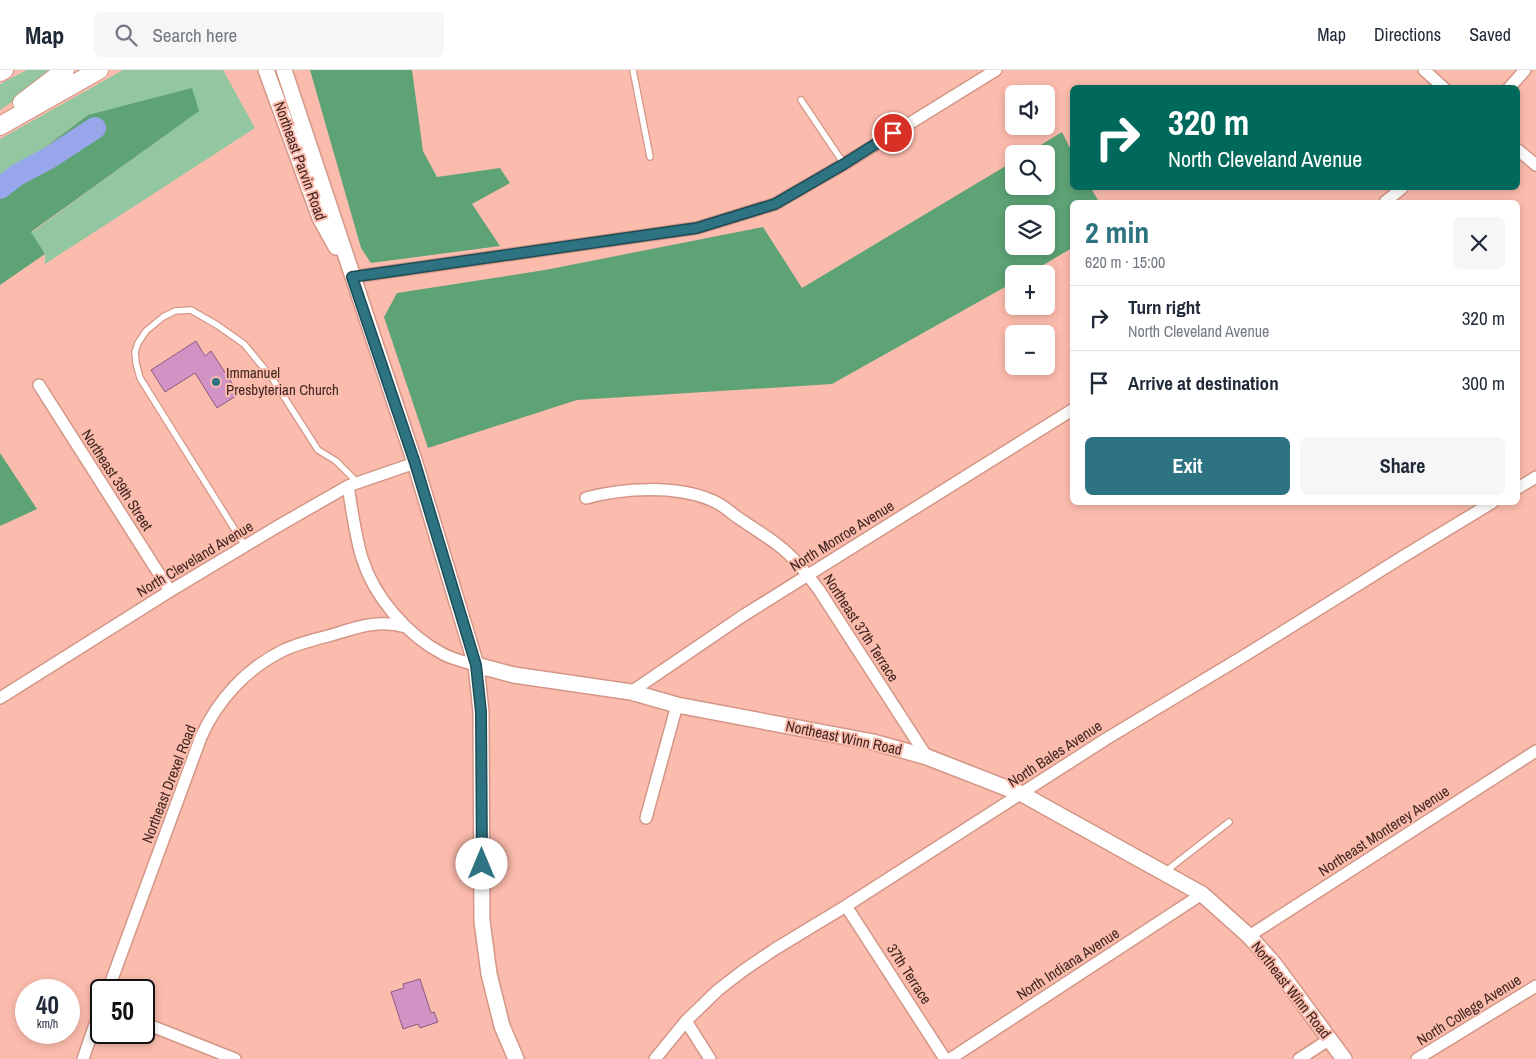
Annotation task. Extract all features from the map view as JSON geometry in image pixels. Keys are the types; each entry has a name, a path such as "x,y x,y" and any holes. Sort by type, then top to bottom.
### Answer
{"main road":[{"path":"0,72 4,70"},
{"path":"0,120 66,70"},
{"path":"0,126 99,70"},
{"name":"Northeast Parvin Road","path":"266,70 320,218 352,277"},
{"name":"Northeast Parvin Road","path":"284,70 415,463 476,665 481,722 482,921 491,983 502,1026 516,1059"},
{"name":"Northeast Winn Road","path":"476,665 514,675 630,692 677,705 873,742 927,757 1022,794 1202,894 1249,936 1274,964 1344,1059"}],"street":[{"path":"352,277 697,228 775,204 844,164 996,70"},
{"path":"1424,70 1441,85"},
{"path":"1512,85 1525,70"},
{"path":"1520,152 1536,165"},
{"path":"1387,200 1400,190"},
{"name":"Northeast 39th Street","path":"39,385 170,591"},
{"name":"North Monroe Avenue","path":"630,692 741,617 1070,411"},
{"name":"North Cleveland Avenue","path":"0,698 170,591 351,485 415,463"},
{"path":"1520,487 1536,477"},
{"name":"Northeast Winn Road","path":"351,485 356,531 363,560 372,582 386,604 418,638 444,655 476,665"},
{"name":"Northeast 37th Terrace","path":"586,498 620,491 643,490 690,494 712,500 778,545 808,575 927,757"},
{"name":"North Bales Avenue","path":"655,1059 686,1021 718,990 744,970 1130,724 1488,505"},
{"name":"Northeast Drexel Road","path":"112,979 201,737 214,713 234,687 262,662 286,649 372,623 389,623 406,627"},
{"path":"646,818 677,705"},
{"name":"Northeast Monterey Avenue","path":"1249,936 1536,752"},
{"name":"North Indiana Avenue","path":"950,1059 1202,894"},
{"name":"37th Terrace","path":"846,906 945,1059"},
{"name":"North College Avenue","path":"1417,1059 1536,986"},
{"path":"686,1021 710,1059"},
{"path":"155,1027 235,1059"},
{"path":"83,1059 90,1039"},
{"path":"1299,1059 1330,1039"}],"lane":[{"path":"633,70 650,156"},
{"path":"801,100 844,164"},
{"path":"246,546 140,378 135,352 138,343 146,331 163,317 175,311 191,310 244,344 272,378 318,450 336,461 353,478 351,485"},
{"path":"1164,873 1229,822"}],"green space":[{"path":"27,70 59,70 0,110 0,84"},
{"path":"123,70 223,70 255,128 45,264 45,254 31,233 198,111 88,115 0,181 0,139"},
{"path":"310,70 412,70 423,151 437,177 500,168 510,183 472,204 500,246 371,263 361,248"},
{"path":"192,88 199,111 31,232 45,254 0,285 0,181 88,115"},
{"path":"1062,132 1070,148 1070,190 1092,190 1098,200 1070,200 1070,249 1043,265 1005,265 1005,287 832,384 577,400 428,448 384,317 397,293 545,270 763,227 802,288 1005,166 1005,195 1055,195 1055,145 1041,145"},
{"path":"0,453 37,509 0,526"}],"building":[{"name":"Immanuel Presbyterian Church","path":"196,341 205,356 211,351 239,394 217,408 195,373 165,392 151,370"},
{"path":"420,979 431,1013 434,1012 438,1022 420,1028 418,1024 403,1029 391,992 404,988 403,984"}],"waterway":[{"path":"0,188 17,175 49,158 95,128"}],"place":[{"name":"Immanuel Presbyterian Church","path":"216,382"}],"route":[{"path":"482,864 481,712 476,665 415,463 352,277 697,228 775,204 893,133"}]}
